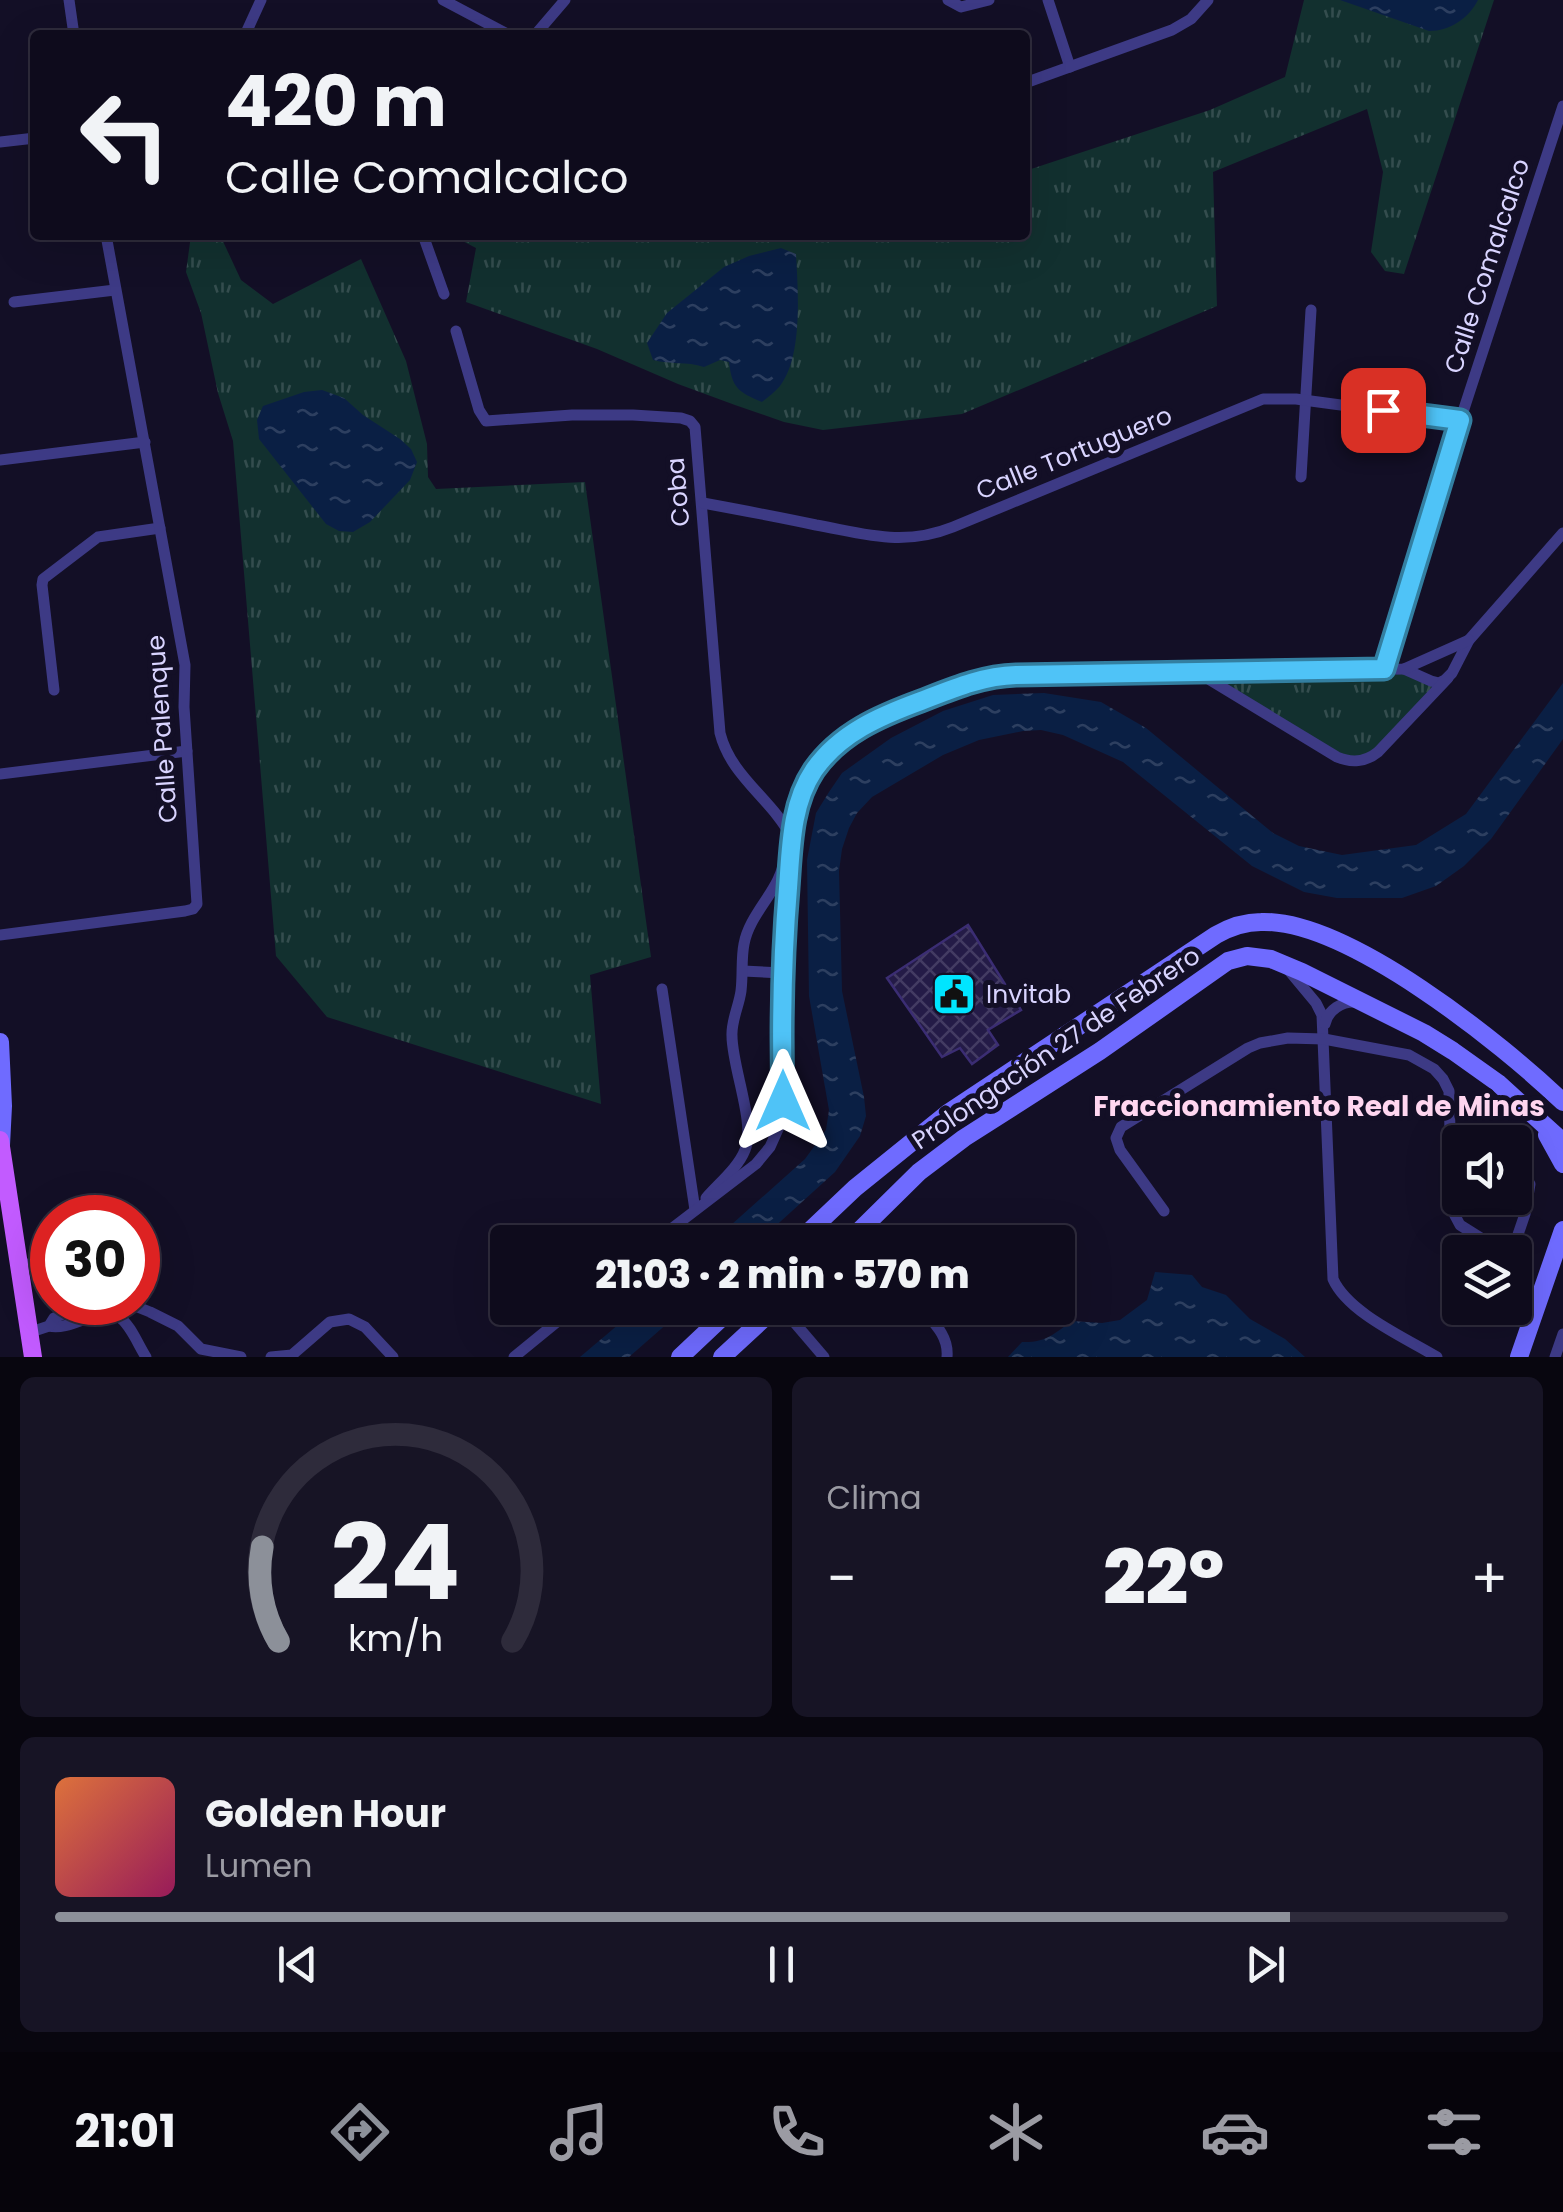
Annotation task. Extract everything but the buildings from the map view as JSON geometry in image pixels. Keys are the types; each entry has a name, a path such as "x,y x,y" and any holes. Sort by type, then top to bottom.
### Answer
{"main road":[{"path":"0,1142 36,1344"}],"street":[{"path":"68,0 73,30"},
{"path":"246,30 261,0"},
{"path":"443,0 500,30"},
{"path":"538,30 565,0"},
{"path":"948,0 961,7 989,0"},
{"path":"1048,0 1070,67"},
{"path":"1030,81 1172,30 1191,19 1208,0"},
{"name":"Calle Comalcalco","path":"1384,669 1460,420 1563,106"},
{"path":"0,142 30,139"},
{"name":"Calle Palenque","path":"0,936 193,909 196,901 184,666 107,240"},
{"path":"425,240 444,294"},
{"path":"14,302 115,290"},
{"path":"1301,477 1311,310"},
{"name":"Coba","path":"456,331 484,420 633,415 690,421 696,432 720,733 737,770 773,807 792,838"},
{"name":"Calle Tortuguero","path":"702,503 874,537 927,536 1271,398 1460,420"},
{"path":"0,460 144,442"},
{"path":"54,690 43,579 98,537 160,528"},
{"path":"1198,672 1337,757 1348,761 1373,756 1448,678 1469,640 1563,533"},
{"path":"1404,669 1469,640"},
{"path":"695,1210 756,1164 779,1127 783,1101 782,974 792,838 802,792 821,761 849,735 885,714 976,680 1003,676 1404,669 1431,681 1448,678"},
{"path":"0,774 187,750"},
{"path":"676,1225 695,1210 747,1146 732,1036 741,993 743,948 750,923 776,884 785,862 786,844 792,838"},
{"name":"Prolongación 27 de Febrero","path":"816,1225 854,1188 948,1113 1216,934 1236,926 1262,922 1311,930 1360,952 1453,1012 1563,1102"},
{"name":"Prolongación 27 de Febrero","path":"871,1225 919,1172 964,1138 1100,1052 1228,961 1247,956 1283,964 1452,1050 1514,1097 1563,1142"},
{"path":"1283,964 1320,1009 1334,1279 1338,1290 1356,1306 1437,1357"},
{"path":"742,971 782,974"},
{"path":"662,988 695,1210"},
{"path":"1324,1033 1331,1012 1352,1001 1366,1004"},
{"path":"1081,1025 1100,1052"},
{"path":"1164,1211 1120,1150 1116,1138 1122,1126 1260,1043 1324,1033 1409,1056 1434,1069 1443,1079 1450,1103 1452,1210 1460,1225 1476,1235"},
{"path":"0,1042 0,1142"},
{"path":"1533,1075 1563,1082"},
{"path":"1514,1097 1548,1136 1563,1164"},
{"path":"901,1150 919,1172"},
{"path":"1519,1357 1563,1230"},
{"path":"20,1261 30,1265"},
{"path":"36,1344 59,1329 112,1313 122,1318 146,1357"},
{"path":"160,1317 178,1326 199,1353 241,1357"},
{"path":"270,1357 292,1356 330,1322 350,1319 365,1327 393,1357"},
{"path":"514,1357 553,1325"},
{"path":"680,1357 714,1325"},
{"path":"722,1357 759,1325"},
{"path":"794,1325 824,1357"},
{"path":"935,1325 947,1342 947,1357"},
{"path":"1556,1357 1563,1334"}],"green space":[{"path":"1304,0 1494,0 1404,274 1385,271 1371,252 1383,172 1367,109 1213,172 1217,306 962,414 823,430 784,422 466,302 476,248 461,240 1030,240 1030,169 1210,110 1285,77"},
{"path":"190,240 222,240 241,280 273,304 361,259 406,361 427,444 428,477 436,489 585,482 651,957 590,975 601,1104 327,1017 276,956 233,441 201,313 186,272"},
{"path":"1404,669 1431,681 1435,691 1384,747 1348,761 1197,672"}],"water":[{"path":"1340,0 1478,0 1458,22 1429,31"},
{"path":"781,248 796,254 797,323 787,373 774,392 762,402 742,392 734,383 729,362 720,360 704,367 653,360 647,343 667,313 724,267"},
{"path":"322,390 344,398 400,439 417,462 410,480 370,522 353,532 339,531 326,524 259,439 257,420 263,406"},
{"path":"1563,683 1563,739 1491,839 1436,886 1402,898 1337,898 1304,892 1252,866 1123,762 1063,735 1023,731 979,740 943,755 872,797 857,813 842,849 842,991 864,1097 866,1116 860,1136 835,1172 777,1225 731,1225 805,1159 826,1130 829,1110 809,996 807,860 816,813 842,773 891,738 943,711 993,695 1044,693 1101,702 1146,728 1273,833 1299,846 1342,855 1416,845 1466,814"},
{"path":"1155,1272 1192,1275 1202,1287 1226,1295 1250,1319 1285,1339 1305,1357 1008,1357 1022,1342 1043,1339 1066,1325 1075,1325 1075,1321 1120,1320 1147,1300"},
{"path":"618,1325 666,1325 629,1357 580,1357"}],"place":[{"name":"Invitab","path":"954,994"}],"district":[{"name":"Fraccionamiento Real de Minas","path":"1319,1106"}],"route":[{"path":"783,1101 782,958 792,838 802,792 828,754 849,735 885,714 989,678 1384,669 1460,420 1383,410"}]}
